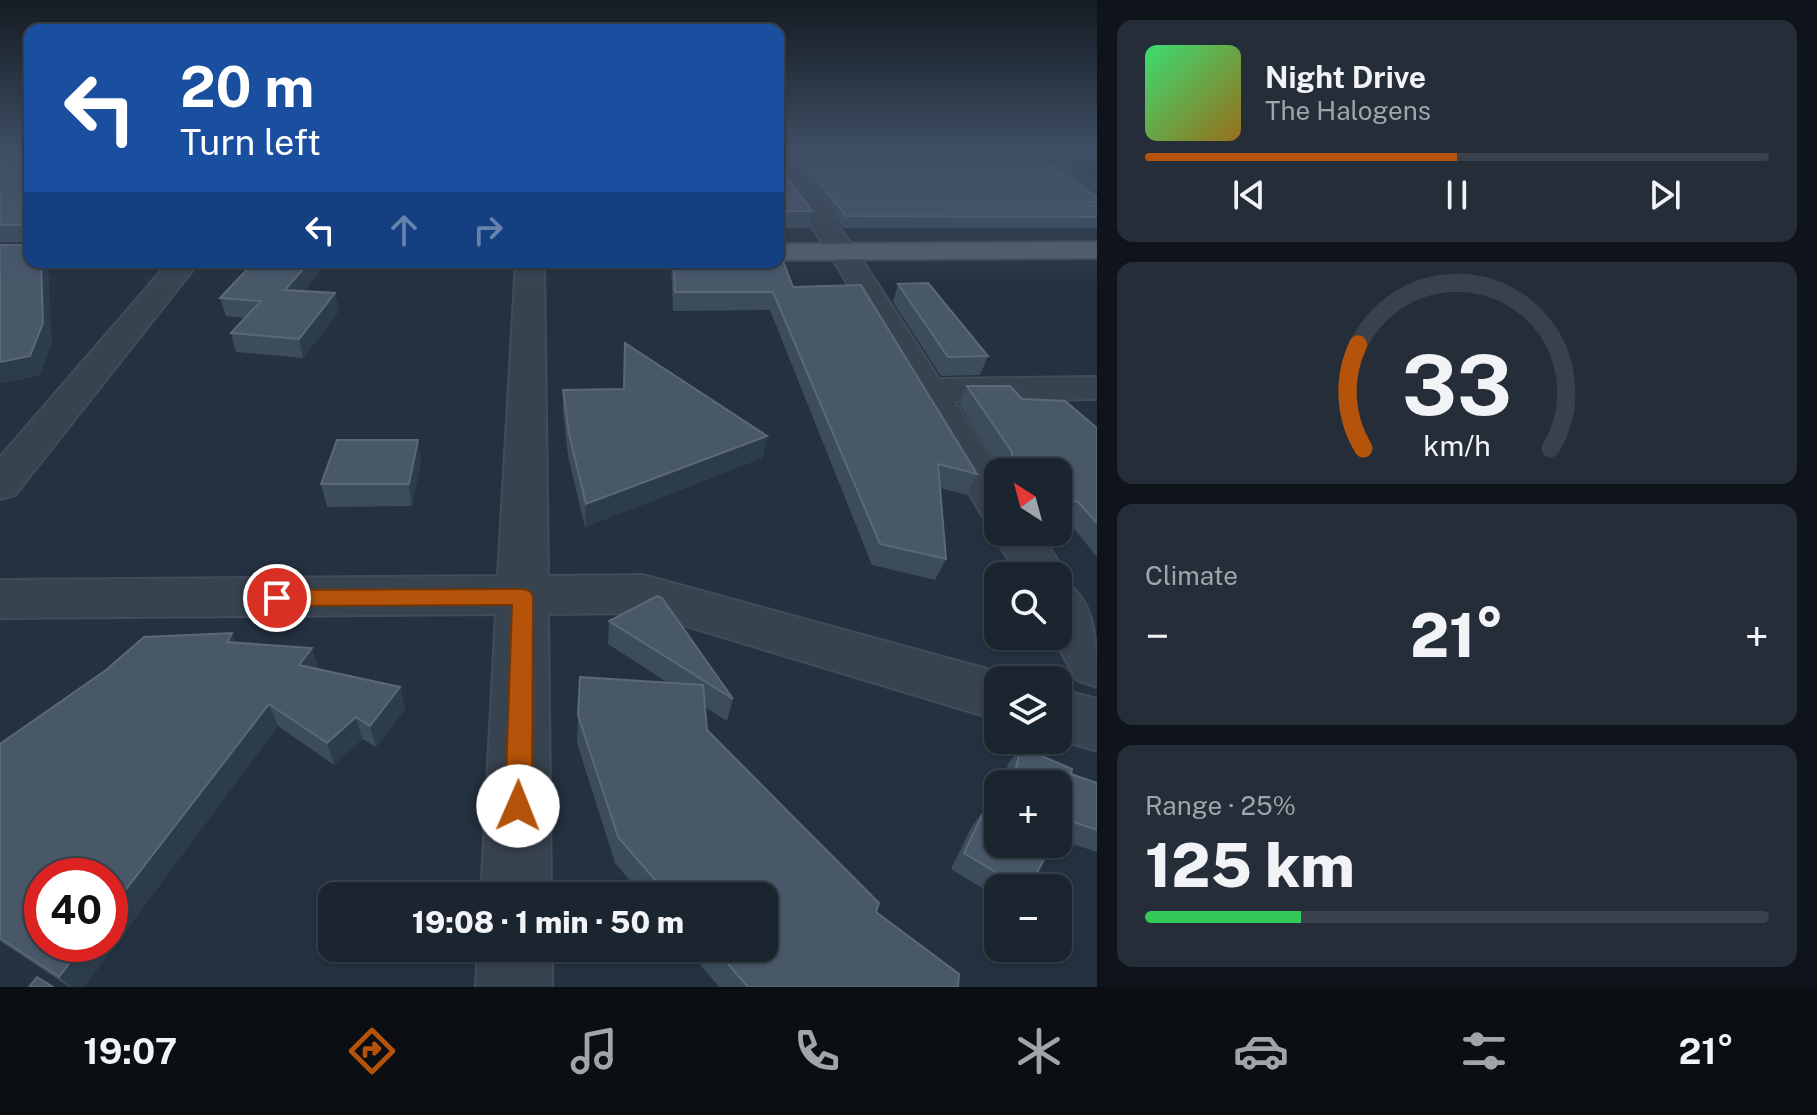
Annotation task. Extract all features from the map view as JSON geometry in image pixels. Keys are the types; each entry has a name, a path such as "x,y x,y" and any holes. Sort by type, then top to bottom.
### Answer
{"main road":[{"path":"784,252 1097,250"}],"street":[{"path":"804,198 843,252 984,481"},
{"path":"0,485 180,268"},
{"path":"516,882 530,268"},
{"path":"928,390 1097,388"},
{"path":"0,599 643,594 984,692"},
{"path":"1072,624 1097,664"},
{"path":"1072,718 1097,725"},
{"path":"514,987 515,962"}],"building":[{"path":"0,198 24,198 24,225 0,225"},
{"path":"784,198 802,198 812,211 784,211"},
{"path":"832,198 1097,198 1097,202 1090,202 1097,207 1097,217 846,216"},
{"path":"0,245 24,245 24,268 41,268 43,323 30,356 0,362"},
{"path":"784,264 793,287 861,285 977,474 938,464 946,559 880,544 773,292 675,292 674,268 784,268"},
{"path":"248,268 304,268 285,290 335,293 299,339 231,333 261,301 220,298"},
{"path":"928,283 988,356 948,357 898,284"},
{"path":"625,343 767,436 586,504 569,434 563,390 624,389"},
{"path":"967,386 1010,386 1022,399 1065,401 1097,428 1097,523 1078,502 1072,500 1072,458 1012,458 1012,452"},
{"path":"337,440 418,440 409,484 321,484"},
{"path":"657,596 662,598 733,699 609,621"},
{"path":"232,633 227,642 312,648 299,665 400,687 370,726 356,717 327,743 269,704 128,887 128,858 24,858 24,954 0,938 0,744 106,670 144,637"},
{"path":"580,677 703,685 707,730 879,903 876,912 959,974 958,987 748,987 726,962 778,962 778,882 657,882 618,837 578,715"},
{"path":"1019,754 1037,754 1072,769 1072,770 1015,770"},
{"path":"1072,774 1097,783 1097,830 1072,821"},
{"path":"984,811 984,858 1045,858 1036,874 999,874 964,853"},
{"path":"36,962 70,962 59,977"},
{"path":"37,977 53,987 29,987"}],"route":[{"path":"277,598 523,597 518,806"}]}
